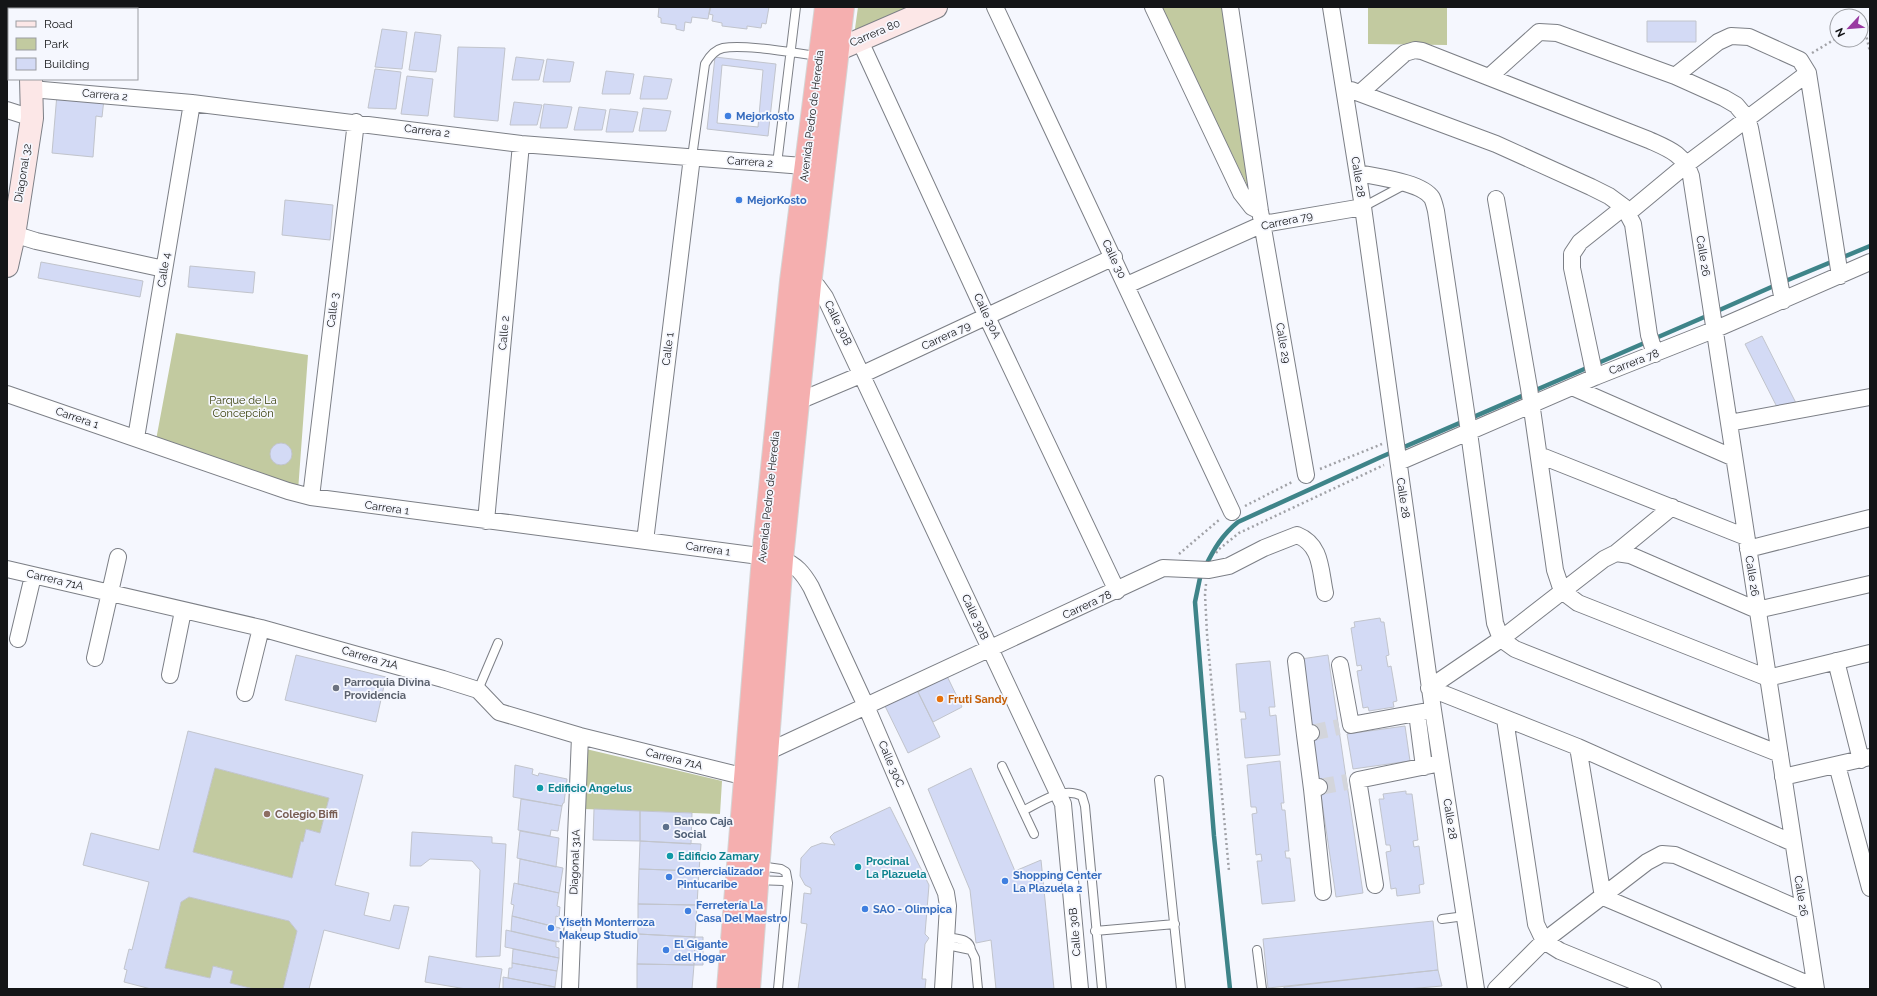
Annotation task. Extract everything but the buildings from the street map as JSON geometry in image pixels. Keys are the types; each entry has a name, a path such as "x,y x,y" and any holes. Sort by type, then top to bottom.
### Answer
{"highway":[{"name":"Avenida Pedro de Heredia","path":"728,989 746,777 772,558 800,283 828,53 826,7"},
{"name":"Avenida Pedro de Heredia","path":"828,53 843,7"},
{"name":"Avenida Pedro de Heredia","path":"749,989 768,752 772,558 799,401 800,283"}],"street":[{"name":"Carrera 80","path":"828,53 860,41 936,7"},
{"name":"Calle 30","path":"995,7 1114,257 1232,512"},
{"path":"1152,7 1240,193 1261,218"},
{"name":"Calle 29","path":"1230,7 1261,218 1306,475"},
{"name":"Calle 28","path":"1331,7 1363,207 1429,688 1476,989"},
{"path":"1488,77 1539,32 1557,33 1675,76 1736,105 1747,118 1780,289"},
{"path":"1675,76 1718,42 1731,36 1749,37 1804,67"},
{"name":"Calle 30A","path":"860,41 987,317 1117,591"},
{"path":"1360,93 1405,53 1415,50 1422,51 1649,140 1672,150 1687,164"},
{"path":"1593,369 1572,268 1572,254 1580,242 1626,210 1747,118 1804,67"},
{"path":"1804,67 1838,265"},
{"name":"Carrera 2","path":"31,84 356,122 521,144 814,167"},
{"name":"Diagonal 32","path":"7,266 10,234 32,118 31,84"},
{"path":"1344,87 1496,144 1603,193 1626,210 1633,224 1652,345"},
{"name":"Calle 4","path":"136,438 192,103"},
{"path":"7,110 32,118"},
{"name":"Calle 3","path":"311,497 356,122"},
{"name":"Calle 2","path":"486,522 521,144"},
{"name":"Calle 1","path":"645,541 692,157"},
{"name":"Calle 26","path":"1687,164 1691,176 1816,988"},
{"path":"1358,173 1406,184 1424,190 1432,198 1436,211 1468,422 1495,623 1501,639 1515,649 1780,754"},
{"path":"1496,199 1530,398 1555,570 1562,591 1578,603 1768,678 1870,653"},
{"name":"Carrera 79","path":"1127,285 1261,218 1363,207"},
{"path":"10,234 164,269"},
{"name":"Carrera 79","path":"799,401 863,374 1114,257"},
{"name":"Carrera 78","path":"1398,459 1468,422 1530,398 1572,387 1593,369 1780,289 1838,265 1870,262"},
{"name":"Calle 30B","path":"800,283 817,286 825,297 863,374 1063,804 1080,989"},
{"path":"1572,387 1734,458"},
{"name":"Carrera 1","path":"7,394 288,491 311,497 486,522 772,558"},
{"path":"1729,423 1870,396"},
{"path":"1539,455 1672,507 1747,543 1870,518"},
{"path":"1429,688 1501,639 1604,559 1616,553 1672,507"},
{"path":"1167,568 1207,570 1229,566 1264,548 1297,535 1307,539 1316,549 1325,593"},
{"path":"1616,553 1630,555 1757,610 1870,584"},
{"path":"95,658 118,557"},
{"name":"Calle 30C","path":"772,558 794,564 807,580 866,706 946,893 948,906 947,941 943,989"},
{"name":"Carrera 78","path":"768,752 1167,568"},
{"name":"Carrera 71A","path":"7,569 261,628 443,679 478,690 499,712 580,736 746,777"},
{"path":"18,639 34,576"},
{"path":"170,675 183,611"},
{"path":"245,694 261,628"},
{"path":"1783,777 1866,759 1836,661"},
{"path":"1296,662 1316,788 1323,892"},
{"path":"1340,665 1345,726 1433,710"},
{"path":"1429,688 1578,747 1793,843"},
{"path":"1417,713 1424,767"},
{"path":"1505,719 1536,924 1544,941 1560,951 1653,989"},
{"name":"Diagonal 31A","path":"570,989 580,736"},
{"path":"1578,747 1603,897"},
{"path":"1375,885 1352,781 1424,767 1441,762"},
{"path":"1837,765 1870,888"},
{"path":"1496,989 1544,941 1647,862 1662,854 1675,855 1804,911"},
{"path":"1603,897 1816,988"}],"lane":[{"path":"776,164 796,7"},
{"path":"692,157 705,64 710,55 722,48 828,53"},
{"path":"1363,207 1406,184"},
{"path":"478,690 498,643"},
{"path":"1002,766 1034,834"},
{"path":"1159,780 1181,989"},
{"path":"1023,811 1059,794 1074,792 1082,796 1085,806 1102,989"},
{"path":"758,873 781,869 786,872 788,883 778,989"},
{"path":"758,873 788,883"},
{"path":"1442,919 1465,916"},
{"path":"1096,931 1175,924"},
{"path":"947,941 971,950 975,958 978,989"},
{"path":"1257,950 1262,989"}],"path":[{"path":"1804,67 1829,45"},
{"path":"1167,568 1210,527 1232,512 1306,475 1394,439"},
{"path":"1229,871 1207,634 1205,594 1207,570 1218,550 1239,533 1379,466 1398,459"}],"green space":[{"path":"858,7 916,7 854,36"},
{"path":"1160,7 1224,7 1252,195"},
{"path":"1368,7 1447,7 1447,45 1368,44"},
{"name":"Parque de La Concepción","path":"176,333 308,355 298,491 156,440"},
{"path":"586,749 722,781 720,814 584,809"},
{"path":"215,768 329,798 320,833 306,829 303,842 301,842 292,878 193,852"},
{"path":"189,897 289,921 297,931 283,989 254,989 230,983 233,971 214,966 210,978 165,968 181,902"}],"waterway":[{"path":"1783,282 1870,246"},
{"path":"1715,312 1776,285"},
{"path":"1205,567 1227,532 1238,522 1381,457 1709,315"},
{"path":"1201,573 1195,602 1214,836 1230,989"}],"tunnel":[{"path":"1311,733 1339,727"},
{"path":"1319,787 1347,782"}],"place":[{"name":"Mejorkosto","path":"728,116"},
{"name":"MejorKosto","path":"739,200"},
{"name":"Parroquia Divina Providencia","path":"336,688"},
{"name":"Fruti Sandy","path":"940,699"},
{"name":"Edificio Angelus","path":"540,788"},
{"name":"Colegio Biffi","path":"267,814"},
{"name":"Banco Caja Social","path":"666,827"},
{"name":"Edificio Zamary","path":"670,856"},
{"name":"Procinal La Plazuela","path":"858,867"},
{"name":"Comercializador Pintucaribe","path":"669,877"},
{"name":"Shopping Center La Plazuela 2","path":"1005,881"},
{"name":"SAO - Olimpica","path":"865,909"},
{"name":"Ferretería La Casa Del Maestro","path":"688,911"},
{"name":"Yiseth Monterroza Makeup Studio","path":"551,928"},
{"name":"El Gigante del Hogar","path":"666,950"}]}
